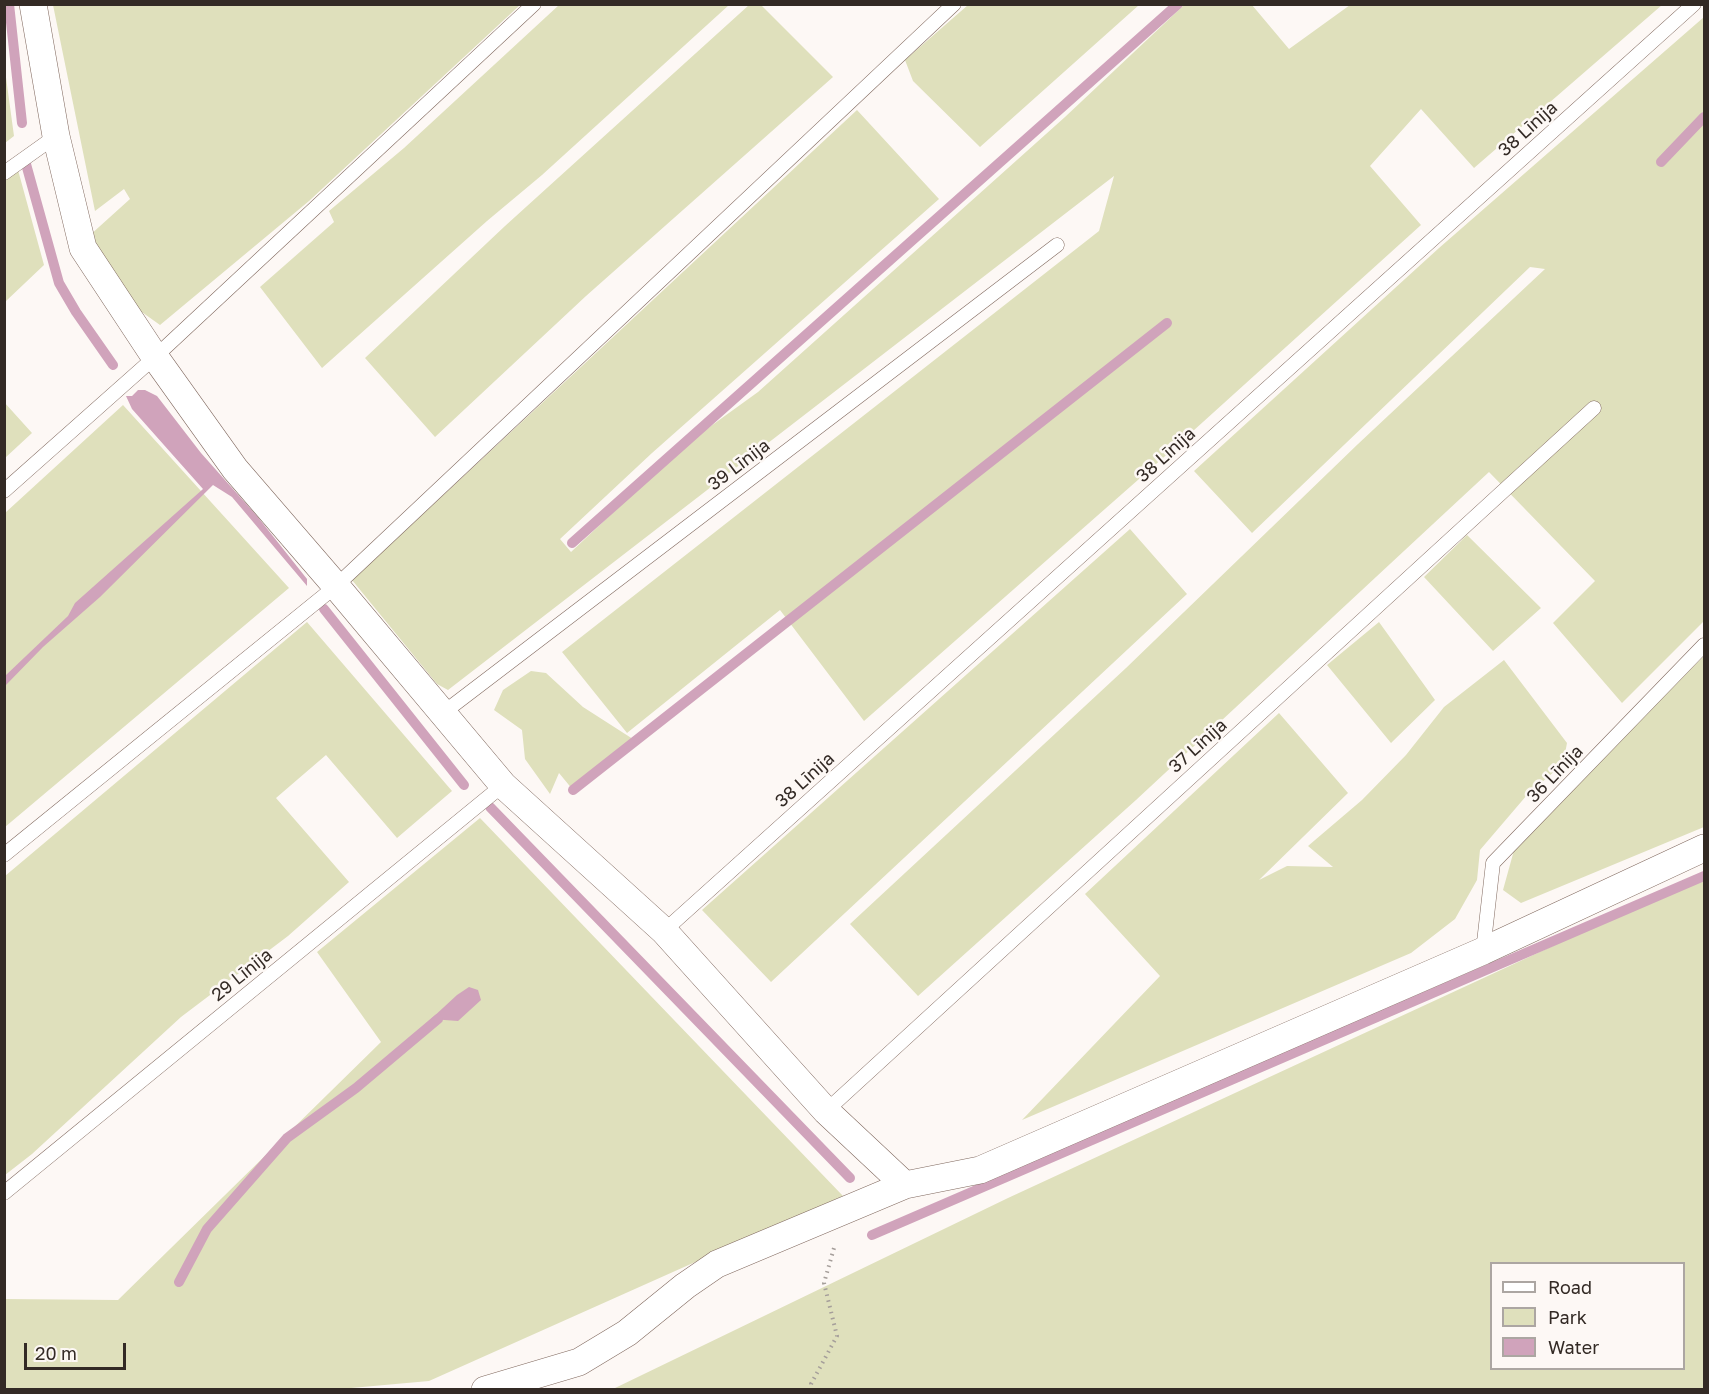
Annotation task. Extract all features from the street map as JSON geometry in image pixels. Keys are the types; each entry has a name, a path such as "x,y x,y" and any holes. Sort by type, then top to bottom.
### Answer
{"street":[{"path":"33,4 56,136 83,248 235,469 503,785 664,931 826,1111 905,1185"},
{"path":"485,1389 579,1362 627,1334 685,1286 717,1264 905,1185 980,1170 1484,951 1704,848"}],"lane":[{"path":"4,491 156,357 534,4"},
{"path":"4,855 336,586 954,4"},
{"name":"38 Līnija","path":"664,931 1694,4"},
{"path":"4,173 56,136"},
{"name":"39 Līnija","path":"443,713 1057,245"},
{"name":"37 Līnija","path":"826,1111 1594,408"},
{"name":"36 Līnija","path":"1484,951 1492,863 1704,645"},
{"name":"29 Līnija","path":"4,1193 503,785"}],"path":[{"path":"812,1389 811,1384 837,1336 824,1283 845,1210"}],"green space":[{"path":"53,5 520,5 309,201 160,325 132,305 89,236 130,199 124,189 95,211"},
{"path":"559,5 729,5 542,175 322,368 260,287 334,222 329,211 404,148"},
{"path":"749,5 761,5 833,77 586,296 435,437 365,358 505,226"},
{"path":"968,5 1139,5 980,147 913,81 905,60"},
{"path":"1184,5 1252,5 1289,49 1350,5 1662,5 1474,168 1421,109 1370,166 1421,225 1172,450 864,721 780,610 627,733 562,652 1099,231 1114,176 448,690 437,684 352,580 857,110 939,199 652,453 560,539 571,552 686,444 758,392 1065,117"},
{"path":"1704,17 1704,621 1622,703 1553,623 1595,581 1489,472 1136,800 918,996 850,924 1126,668 1358,444 1545,269 1530,267 1252,533 1194,471 1439,248"},
{"path":"5,70 14,136 4,143"},
{"path":"18,170 44,265 5,302 5,180"},
{"path":"4,402 32,433 5,458 4,458"},
{"path":"123,405 289,588 5,827 5,513"},
{"path":"1130,529 1187,594 771,982 702,910"},
{"path":"1467,535 1541,608 1493,651 1424,577"},
{"path":"307,622 452,791 397,838 326,755 276,798 349,882 288,936 181,1017 32,1154 5,1175 5,876"},
{"path":"1379,622 1435,700 1391,743 1327,665"},
{"path":"1704,656 1704,827 1521,903 1503,890 1516,843"},
{"path":"1504,660 1567,743 1563,764 1527,795 1480,850 1477,880 1455,919 1411,953 1022,1120 1160,976 1085,894 1279,713 1348,793 1259,880 1287,866 1333,867 1308,846 1362,800 1406,755 1444,707"},
{"path":"531,671 546,673 583,707 636,741 573,790 559,773 550,794 525,759 522,730 494,710 503,690"},
{"path":"480,818 843,1196 429,1381 329,1390 5,1390 5,1299 118,1300 381,1042 317,952"},
{"path":"1704,876 1704,1389 613,1389 1008,1198"}],"water":[{"path":"138,390 145,390 157,396 201,453 257,516 307,579 307,586 232,497 213,485 100,597 43,647 5,686 5,676 68,616 75,603 203,489 132,409 126,396 132,396"},
{"path":"469,987 478,990 481,1000 458,1021 431,1019 457,995"}],"waterway":[{"path":"9,4 22,123"},
{"path":"572,543 1178,4"},
{"path":"1661,162 1704,117"},
{"path":"26,164 59,283 113,365"},
{"path":"573,790 1167,323"},
{"path":"324,609 464,785"},
{"path":"490,807 850,1178"},
{"path":"872,1235 1704,876"},
{"path":"179,1282 207,1229 287,1138 356,1088 438,1019"}]}
